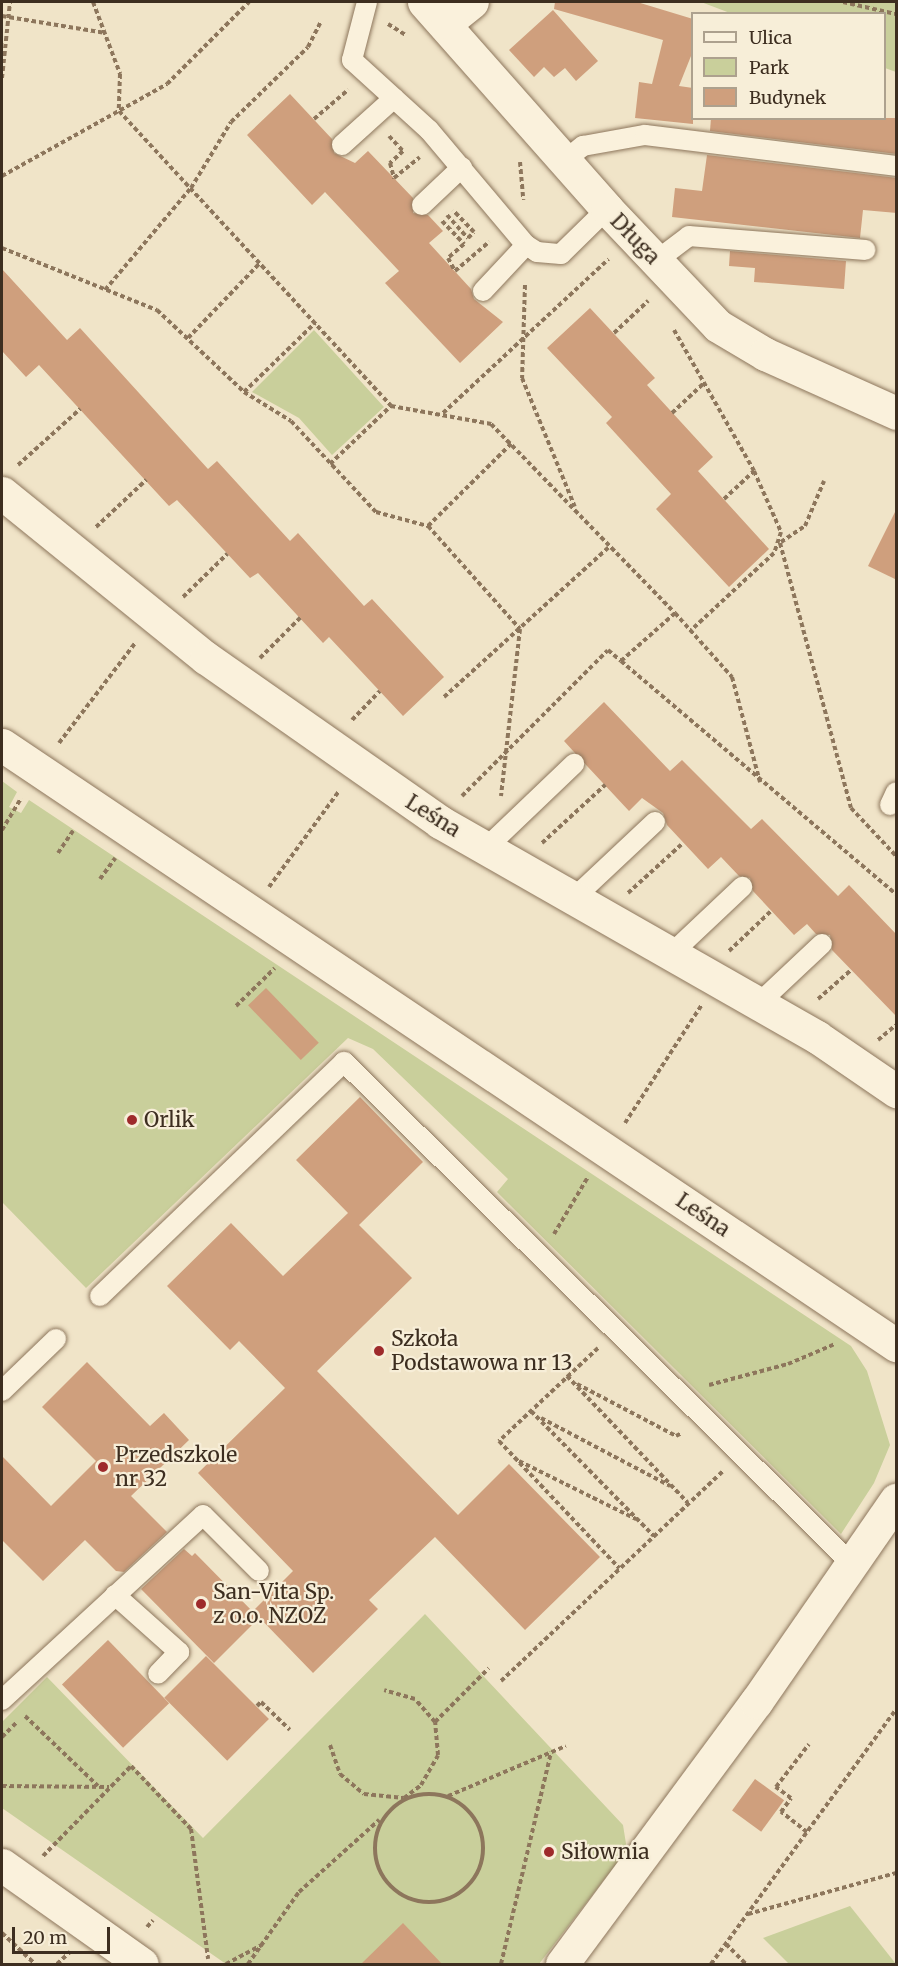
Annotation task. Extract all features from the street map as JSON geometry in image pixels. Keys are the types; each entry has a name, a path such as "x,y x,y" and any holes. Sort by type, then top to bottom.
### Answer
{"street":[{"path":"435,12 472,2"},
{"name":"Długa","path":"435,12 563,162 718,326 737,338 897,413"},
{"name":"Leśna","path":"6,483 159,622 361,769 440,822 757,1005 817,1036 897,1091"},
{"name":"Leśna","path":"2,745 249,914 897,1345"},
{"path":"562,1965 853,1565 897,1500"},
{"path":"14,1873 142,1965"}],"lane":[{"path":"367,2 352,60 394,98 462,167 526,245 537,252 561,254 606,209"},
{"path":"342,145 394,98"},
{"path":"563,162 583,146 645,135 897,166"},
{"path":"422,205 462,167"},
{"path":"656,261 689,236 864,250"},
{"path":"483,291 526,245"},
{"path":"486,848 574,764"},
{"path":"574,898 655,822"},
{"path":"671,954 742,887"},
{"path":"757,1005 822,944"},
{"path":"100,1296 344,1062 543,1256 738,1456 853,1565"},
{"path":"2,1390 56,1339"},
{"path":"2,1700 203,1515 259,1571"},
{"path":"115,1594 179,1652 158,1674"}],"path":[{"path":"2,78 10,2"},
{"path":"93,2 107,33 120,74 119,111 391,406 442,413 491,424 609,548 692,630 732,677 760,782"},
{"path":"2,176 167,84 249,2"},
{"path":"843,2 897,14"},
{"path":"2,16 107,33"},
{"path":"105,290 191,188 231,122 309,47 320,23"},
{"path":"314,119 331,105"},
{"path":"392,127 420,158"},
{"path":"385,131 403,152 390,163 394,178 415,162"},
{"path":"520,153 526,245 522,378 576,511"},
{"path":"476,253 455,271 448,258 464,244 440,218 445,213 468,238 474,232 452,207 458,202 492,240"},
{"path":"2,247 157,310 244,392 291,421 376,512 428,526 520,629 509,749 498,808"},
{"path":"442,413 609,259"},
{"path":"188,338 260,263"},
{"path":"614,333 648,300"},
{"path":"244,392 315,323"},
{"path":"669,325 705,382 780,521 780,543 851,808 897,856"},
{"path":"672,413 705,382"},
{"path":"330,464 391,406"},
{"path":"6,483 80,409"},
{"path":"428,526 511,444"},
{"path":"724,499 754,471"},
{"path":"91,531 146,480"},
{"path":"692,630 780,543 805,526 824,481"},
{"path":"444,697 609,548"},
{"path":"53,751 131,647 227,554"},
{"path":"621,661 675,613"},
{"path":"283,634 300,618"},
{"path":"440,822 608,650 760,782 897,894"},
{"path":"347,725 380,692"},
{"path":"249,914 347,779 361,769"},
{"path":"542,843 605,785"},
{"path":"2,831 26,790"},
{"path":"58,853 77,826"},
{"path":"627,894 683,843"},
{"path":"100,879 118,854"},
{"path":"543,1256 563,1212 607,1152 704,1002 716,961 771,911"},
{"path":"236,1006 282,962"},
{"path":"813,1004 850,970"},
{"path":"874,1043 897,1025"},
{"path":"616,1331 499,1441 620,1568"},
{"path":"676,1392 788,1364 840,1341"},
{"path":"567,1376 688,1503"},
{"path":"573,1381 676,1436 703,1420"},
{"path":"531,1411 654,1536"},
{"path":"536,1416 673,1488"},
{"path":"501,1681 738,1456"},
{"path":"515,1459 639,1521"},
{"path":"435,1722 489,1668"},
{"path":"248,1965 299,1892 404,1798 435,1766 440,1744 435,1722 415,1699 384,1690"},
{"path":"256,1706 261,1702 290,1730"},
{"path":"711,1965 897,1709"},
{"path":"25,1716 99,1786"},
{"path":"807,1832 781,1812 791,1798 776,1787 809,1744"},
{"path":"330,1745 340,1774 354,1790 374,1797 404,1798 447,1797 566,1746"},
{"path":"501,1965 551,1752"},
{"path":"14,1873 49,1847 131,1766 191,1829 208,1959"},
{"path":"2,1786 109,1787"},
{"path":"380,1819 376,1857 385,1879 413,1900 449,1898 477,1875 484,1851 474,1818 447,1797"},
{"path":"748,1914 897,1873"},
{"path":"2,1933 35,1965"},
{"path":"726,1944 746,1965"},
{"path":"226,1965 262,1945"},
{"path":"716,1957 717,1965"}],"green space":[{"path":"701,2 896,2 896,72 886,68 886,12 727,12"},
{"path":"314,330 384,407 332,455 299,418 252,392"},
{"path":"2,781 17,792 9,807 21,813 29,800 851,1346 867,1371 890,1445 874,1483 841,1534 497,1192 508,1179 373,1049 348,1038 86,1288 2,1202"},
{"path":"425,1614 623,1825 627,1850 539,1964 226,1964 2,1808 2,1722 47,1677 203,1838"},
{"path":"850,1906 896,1964 789,1964 763,1938"}],"building":[{"path":"555,2 637,2 691,18 691,56 679,86 691,88 693,124 635,118 639,82 652,84 663,40 554,9"},
{"path":"553,10 598,61 576,81 565,68 554,77 544,67 534,77 509,50"},
{"path":"290,94 332,139 334,153 355,163 368,151 413,198 413,213 428,215 443,231 429,243 471,289 474,299 503,322 460,363 385,283 399,271 325,192 312,205 247,135"},
{"path":"886,118 897,118 897,154 710,131 711,120 886,120"},
{"path":"707,155 897,178 897,213 863,210 860,238 672,217 675,188 702,191"},
{"path":"730,251 846,261 844,289 754,282 755,268 729,266"},
{"path":"2,269 67,340 80,328 208,469 217,461 290,541 298,533 364,606 372,599 444,677 403,716 329,637 323,643 258,573 250,578 177,500 169,506 39,365 26,377 2,351"},
{"path":"590,308 655,378 647,385 713,457 698,471 769,549 729,587 656,509 671,494 606,423 612,417 547,348"},
{"path":"897,508 897,580 868,566"},
{"path":"604,702 670,771 682,760 751,829 762,819 838,896 849,885 897,935 897,1017 832,950 830,935 816,934 807,924 794,935 753,891 750,878 739,876 721,857 708,869 667,825 663,813 642,798 629,811 574,752 564,741"},
{"path":"266,988 319,1043 301,1060 248,1005"},
{"path":"360,1097 423,1162 359,1225 412,1278 317,1371 458,1515 509,1464 600,1557 525,1630 435,1537 369,1600 378,1609 313,1673 253,1611 293,1571 198,1473 285,1388 239,1341 230,1350 167,1286 231,1223 283,1276 348,1213 296,1160"},
{"path":"87,1362 150,1426 164,1413 189,1440 131,1496 167,1532 124,1572 116,1571 85,1540 43,1581 2,1540 2,1456 51,1506 96,1461 42,1407"},
{"name":"San-Vita Sp. z o.o. NZOZ","path":"184,1549 192,1556 195,1553 259,1618 214,1663 141,1589"},
{"path":"108,1640 169,1703 123,1748 62,1684"},
{"name":"San-Vita Sp. z o.o. NZOZ","path":"206,1656 269,1719 227,1761 164,1698"},
{"path":"755,1779 784,1800 761,1832 732,1811"},
{"path":"403,1923 443,1965 360,1965"}],"place":[{"name":"Orlik","path":"132,1120"},
{"name":"Szkoła Podstawowa nr 13","path":"379,1351"},
{"name":"Przedszkole nr 32","path":"103,1467"},
{"name":"San-Vita Sp. z o.o. NZOZ","path":"201,1604"},
{"name":"Siłownia","path":"549,1852"}]}
